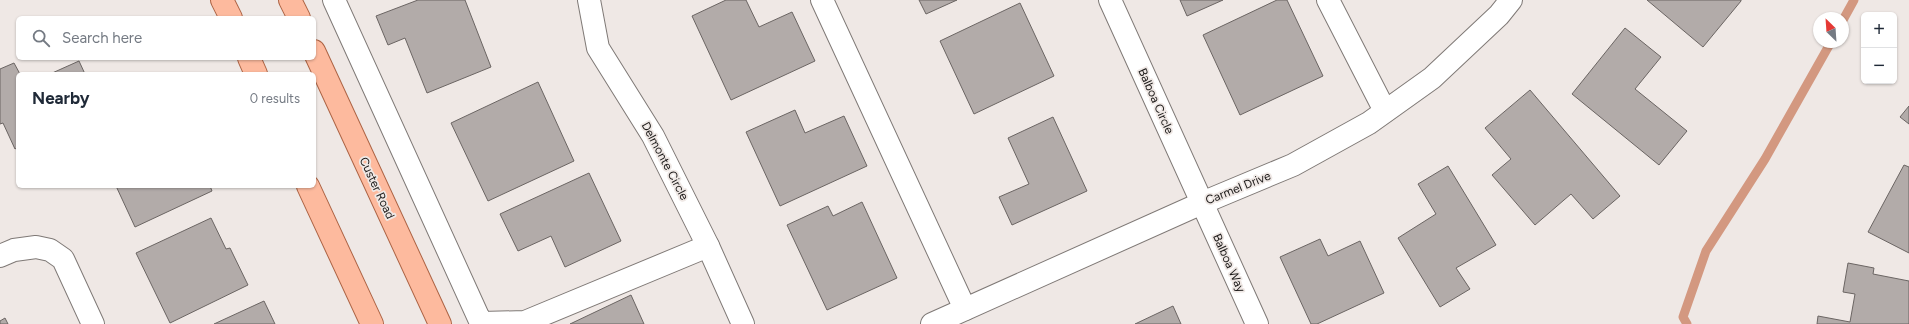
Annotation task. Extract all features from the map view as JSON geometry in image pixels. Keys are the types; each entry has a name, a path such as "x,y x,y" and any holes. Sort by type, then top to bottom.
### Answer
{"main road":[{"path":"222,0 230,16"},
{"path":"290,0 298,16"},
{"name":"Custer Road","path":"316,56 440,324"},
{"path":"250,60 255,72"},
{"path":"309,188 372,324"}],"street":[{"path":"334,0 481,323 526,322 708,246"},
{"name":"Delmonte Circle","path":"589,0 598,48 653,136 708,246 743,324"},
{"path":"822,0 964,309"},
{"name":"Balboa Circle","path":"1110,0 1202,203"},
{"path":"1328,0 1385,112"},
{"name":"Carmel Drive","path":"932,324 1202,203 1292,165 1369,123 1432,78 1500,15 1511,0"},
{"name":"Balboa Way","path":"1202,203 1257,324"},
{"path":"0,256 14,250 36,247 50,250 63,259 93,324"}],"building":[{"path":"418,0 465,0 491,67 427,93 405,38 388,45 376,16"},
{"path":"726,0 746,0 759,27 792,12 815,61 731,100 692,16"},
{"path":"919,0 957,0 926,14"},
{"path":"1180,0 1223,0 1187,16"},
{"path":"1277,0 1287,0 1323,76 1240,115 1203,35"},
{"path":"1647,0 1741,0 1741,1 1703,47"},
{"path":"1020,3 1054,76 974,114 940,41"},
{"path":"1625,28 1661,57 1635,89 1687,131 1659,165 1572,94"},
{"path":"79,61 84,72 54,72"},
{"path":"14,63 19,72 16,72 15,149 3,123 0,124 0,69"},
{"path":"538,82 574,161 488,201 451,123"},
{"path":"1530,90 1620,196 1593,219 1571,194 1535,225 1492,175 1511,159 1485,128"},
{"path":"1909,106 1909,124 1900,117"},
{"path":"795,110 805,133 844,116 867,166 780,206 746,132"},
{"path":"1053,117 1087,191 1012,225 999,197 1029,184 1008,138"},
{"path":"1904,165 1909,167 1909,253 1868,232"},
{"path":"1448,166 1496,245 1456,268 1470,289 1440,307 1398,238 1436,214 1418,184"},
{"path":"589,173 621,241 565,267 551,236 518,251 500,214"},
{"path":"117,188 211,188 212,191 135,227"},
{"path":"862,202 897,278 827,310 787,225 828,206 833,216"},
{"path":"211,218 226,249 230,248 248,285 170,323 136,253"},
{"path":"1320,239 1328,256 1360,241 1384,293 1317,324 1311,324 1280,257"},
{"path":"1848,263 1874,268 1873,274 1909,281 1909,324 1817,324 1818,316 1850,322 1855,294 1843,292"},
{"path":"631,295 644,324 570,324"},
{"path":"264,301 275,324 214,324"},
{"path":"1173,306 1181,324 1135,324"},
{"path":"5,318 8,324 0,324 0,321"}],"waterway":[{"path":"1847,12 1854,0"},
{"path":"1687,324 1683,317 1706,251 1765,159 1828,48"}]}
